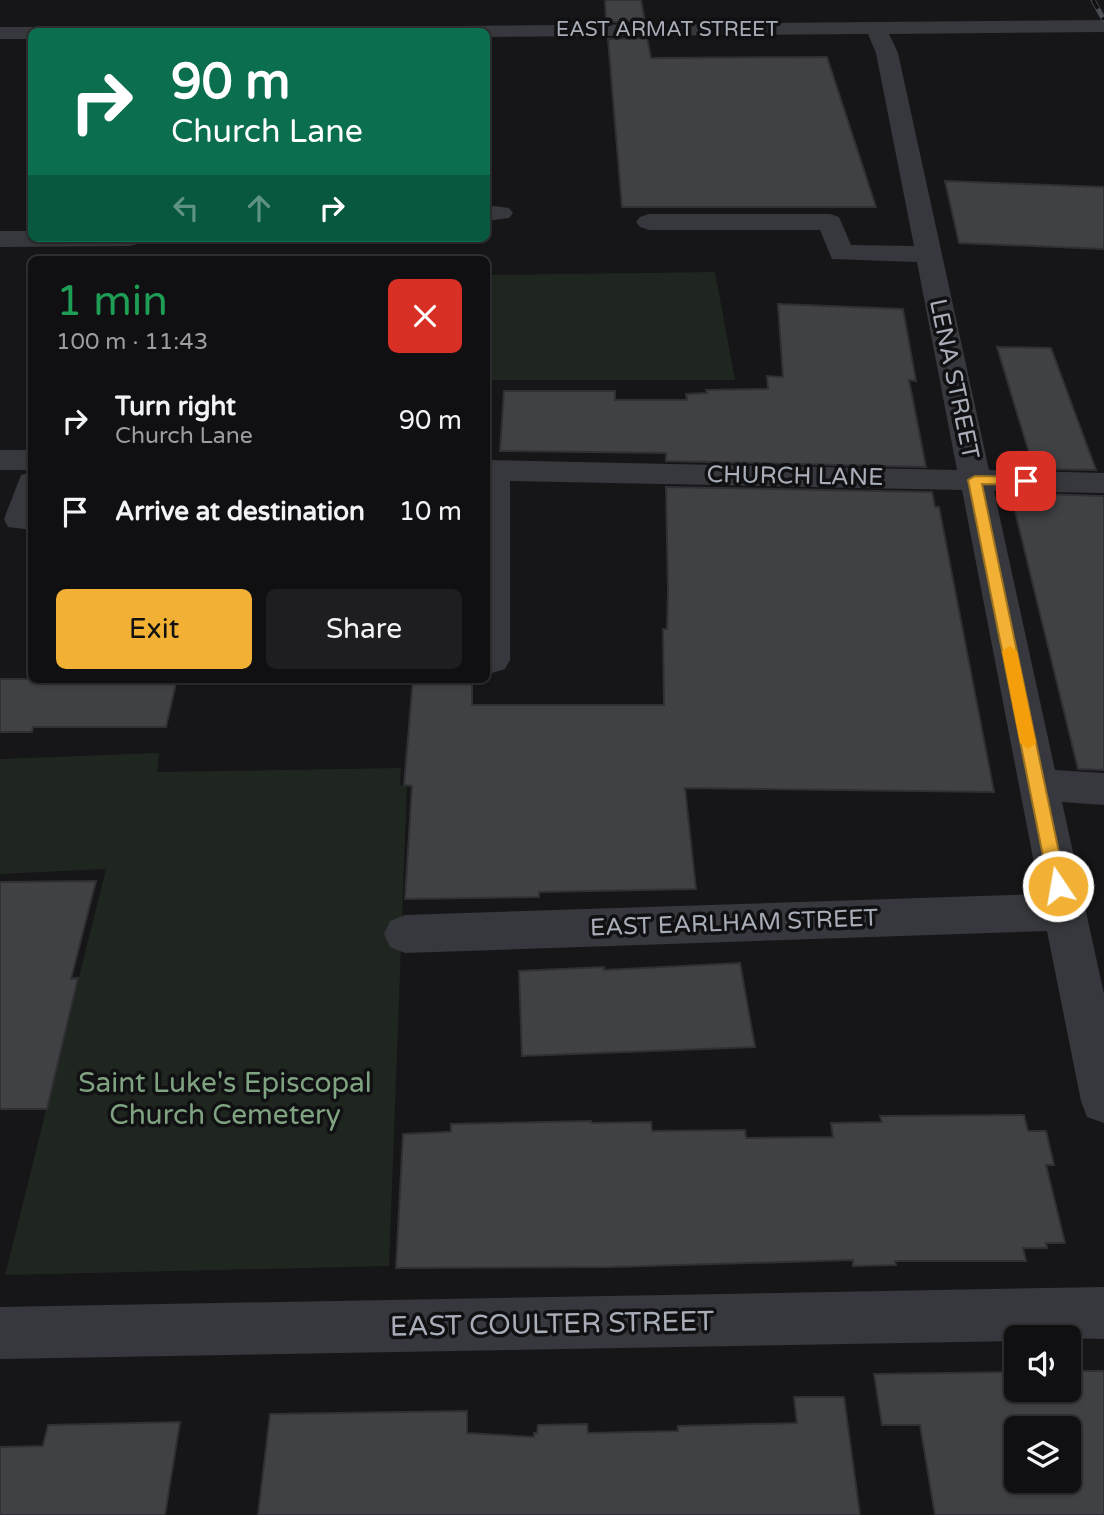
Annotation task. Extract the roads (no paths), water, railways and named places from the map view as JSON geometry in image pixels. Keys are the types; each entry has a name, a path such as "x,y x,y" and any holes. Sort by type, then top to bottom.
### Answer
{"street":[{"path":"441,28 446,23 449,7"},
{"name":"EAST ARMAT STREET","path":"324,28 355,20 415,28"},
{"path":"611,51 636,42 649,23"},
{"name":"EAST ARMAT STREET","path":"490,29 649,23 876,28 1104,26"},
{"name":"LENA STREET","path":"876,28 887,53 1104,1101"},
{"path":"0,33 28,33"},
{"path":"649,222 830,222 841,253 928,254"},
{"path":"0,239 28,239"},
{"path":"0,460 28,460"},
{"path":"490,470 492,660"},
{"name":"CHURCH LANE","path":"490,470 1104,483"},
{"path":"28,494 20,519 28,519"},
{"path":"1037,784 1104,789"},
{"name":"EAST EARLHAM STREET","path":"405,934 1063,912"},
{"name":"EAST COULTER STREET","path":"0,1333 1104,1313"}],"railway":[{"path":"1093,0 1104,20"}],"park label":[{"name":"Saint Luke's Episcopal Church Cemetery","path":"225,1099"}]}
